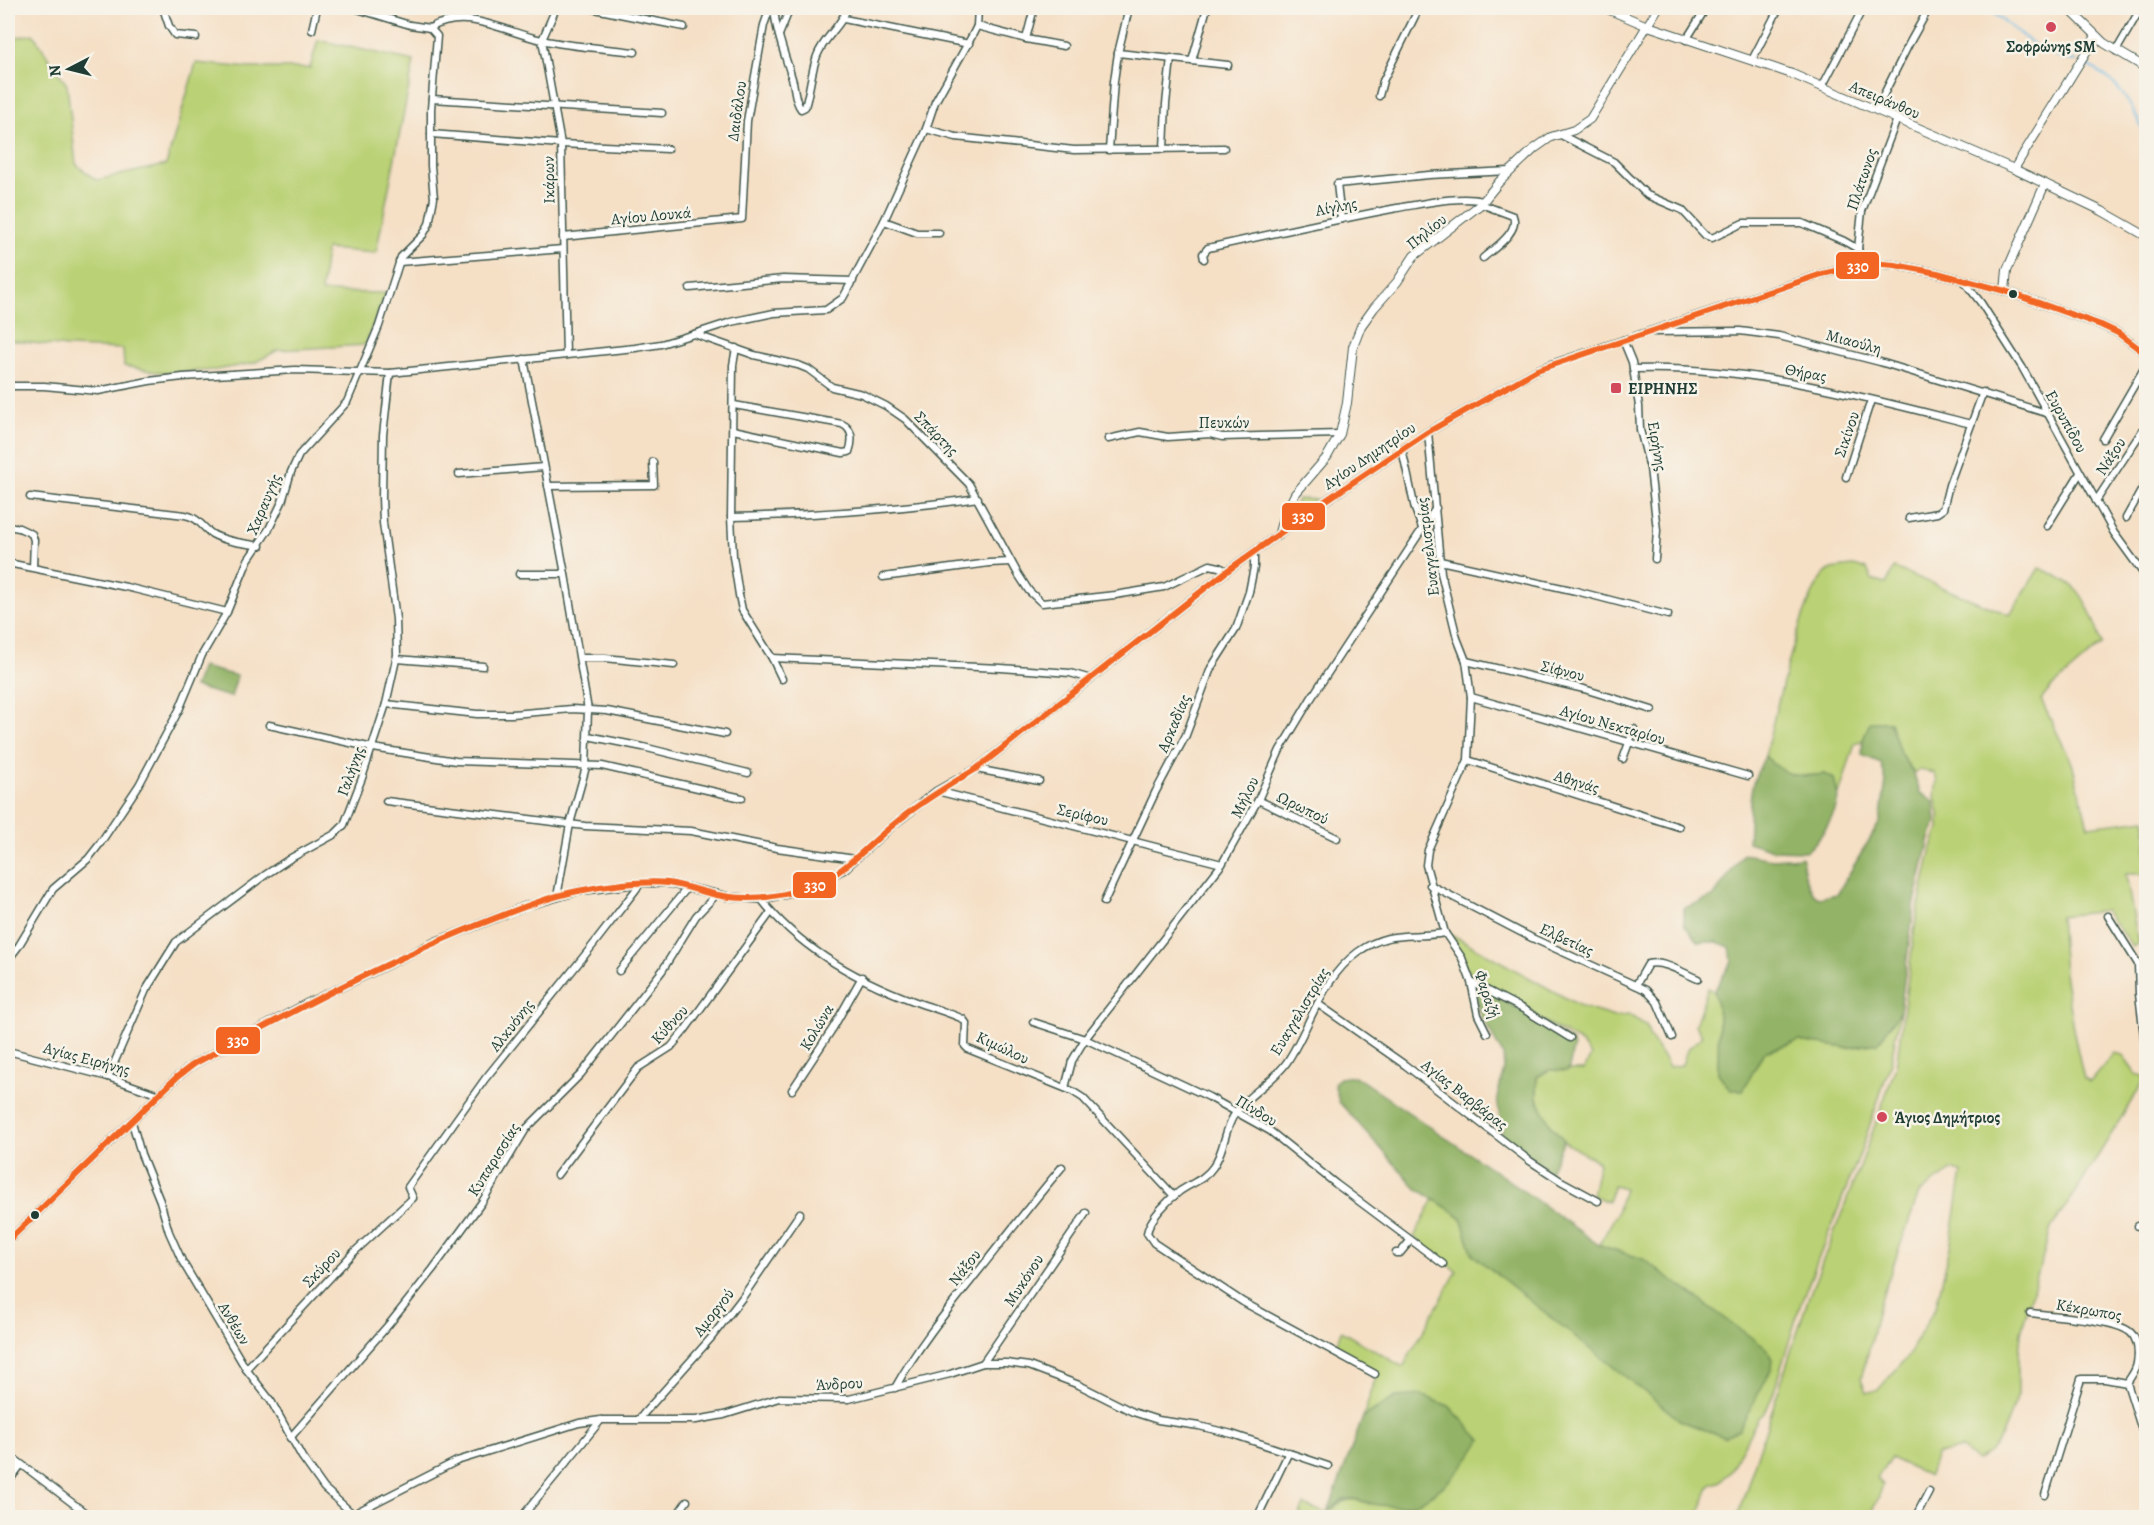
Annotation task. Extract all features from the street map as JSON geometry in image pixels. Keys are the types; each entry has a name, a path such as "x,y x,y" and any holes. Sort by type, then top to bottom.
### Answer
{"street":[{"path":"163,8 169,26 175,34 196,37"},
{"path":"312,30 317,8"},
{"path":"354,8 371,10 410,26 430,28 443,21 460,18 543,40 635,52"},
{"path":"543,40 556,8"},
{"path":"590,8 684,27"},
{"path":"772,8 778,37 801,109 805,107 811,88 817,56 825,41 844,19 847,8"},
{"name":"Δαιδάλου","path":"742,219 747,121 764,25 772,8"},
{"path":"778,37 790,8"},
{"path":"8,386 44,386 98,391 149,381 268,371 390,373 566,356 661,344 731,322 774,313 826,310 843,298 884,222 926,129 939,93 969,44 976,26 978,8"},
{"path":"1026,39 1034,8"},
{"path":"1109,150 1118,53 1129,8"},
{"path":"1192,61 1207,8"},
{"path":"1379,96 1383,81 1419,8"},
{"name":"Απειράνθου","path":"1605,8 1645,26 1792,74 2014,169 2146,236"},
{"name":"Πηλίου","path":"1278,536 1294,494 1327,457 1340,434 1347,403 1353,348 1361,326 1397,282 1414,256 1482,203 1510,171 1544,141 1574,130 1590,119 1658,8"},
{"path":"1686,40 1706,8"},
{"path":"1752,60 1779,8"},
{"path":"1822,87 1863,8"},
{"path":"1876,110 1929,8"},
{"path":"2070,8 2096,36 2116,51 2146,68"},
{"path":"2116,51 2141,8"},
{"path":"844,19 969,44"},
{"path":"976,26 1064,46"},
{"name":"Χαραυγής","path":"8,960 53,889 88,859 135,792 179,710 202,655 227,612 248,560 260,546 282,502 299,455 347,402 379,326 401,257 423,235 433,212 434,198 431,134 437,36 430,28"},
{"path":"2014,169 2096,36"},
{"name":"Ικάρων","path":"543,40 561,144 566,356"},
{"path":"1118,53 1228,65"},
{"path":"1164,149 1171,58"},
{"path":"432,99 662,113"},
{"name":"Πλάτωνος","path":"1858,249 1862,211 1897,119"},
{"path":"926,129 956,137 1074,150 1224,148"},
{"path":"431,134 668,149"},
{"path":"1561,135 1614,162 1647,195 1682,210 1712,238 1743,223 1802,223 1858,249 1863,264"},
{"path":"1341,219 1336,184 1429,174 1510,171"},
{"path":"2005,291 2007,270 2045,184"},
{"name":"Αίγλης","path":"1204,259 1203,254 1209,248 1341,219 1468,199 1513,216 1515,220 1515,225 1508,236 1483,258"},
{"name":"Αγίου Λουκά","path":"562,237 742,219"},
{"path":"884,222 917,233 939,234"},
{"path":"399,262 563,249"},
{"name":"Αγίου Δημητρίου","path":"8,1241 194,1064 308,1003 435,942 525,906 578,891 640,883 667,883 729,897 761,899 787,894 822,882 856,860 893,825 937,791 976,769 1227,572 1325,501 1428,432 1537,370 1712,309 1822,274 1863,264 1895,265 2005,291 2101,325 2118,333 2146,354"},
{"path":"690,288 783,279 853,281"},
{"name":"Ευρυπίδου","path":"1963,280 1981,303 2022,367 2114,533 2146,577"},
{"name":"Μιαούλη","path":"1649,332 1740,331 1779,336 1983,392 2046,413"},
{"name":"Σπάρτης","path":"694,334 774,360 798,364 832,387 862,394 886,406 904,419 969,484 1011,562 1029,591 1042,603 1164,587 1210,565 1227,572"},
{"name":"Ειρήνης","path":"1623,340 1634,369 1640,430 1650,468 1657,530 1655,559"},
{"path":"736,348 733,365 731,517 733,556 742,610 772,658 782,679"},
{"path":"524,359 581,658 588,710 586,767 570,824 557,897"},
{"path":"2103,439 2146,365"},
{"name":"Θήρας","path":"1634,369 1738,373 1889,402 1971,424"},
{"name":"Γαλήνης","path":"108,1077 146,990 176,942 265,874 335,834 344,825 387,704 396,659 396,619 383,523 382,498 383,435 390,373"},
{"path":"1909,518 1937,513 1943,509 1983,392"},
{"name":"Σικίνου","path":"1846,477 1871,400"},
{"path":"733,430 843,453 849,452 851,447 851,431 842,424 734,405"},
{"name":"Νάξου","path":"2096,501 2146,425"},
{"name":"Πευκών","path":"1108,439 1140,432 1168,437 1210,434 1222,437 1340,434"},
{"name":"Ευαγγελιστρίας","path":"1376,1374 1243,1302 1154,1243 1149,1238 1148,1228 1174,1196 1208,1174 1215,1165 1236,1112 1286,1063 1330,979 1359,952 1378,941 1396,935 1427,936 1444,933 1426,865 1428,850 1460,783 1468,760 1471,697 1466,661 1450,614 1440,561 1428,432"},
{"path":"1402,449 1415,509 1422,528"},
{"path":"548,486 654,485 653,462"},
{"path":"459,474 544,467"},
{"path":"2048,526 2080,473"},
{"path":"2126,518 2146,482"},
{"path":"30,497 185,514 196,518 213,534 220,537 260,546"},
{"path":"731,517 800,516 978,498"},
{"name":"Μήλου","path":"1065,1088 1072,1061 1085,1039 1222,864 1258,800 1280,750 1310,700 1436,508"},
{"path":"8,526 20,528 32,534 34,540 33,567"},
{"name":"Αρκαδίας","path":"1104,902 1186,735 1211,668 1236,629 1243,612 1254,567 1254,552"},
{"path":"1440,561 1576,591 1668,615"},
{"path":"883,577 1011,562"},
{"path":"8,563 126,587 227,612"},
{"path":"519,574 565,574"},
{"path":"581,658 605,658 674,665"},
{"path":"772,658 1012,669 1070,673 1091,679"},
{"path":"396,659 483,666"},
{"name":"Σίφνου","path":"1466,661 1584,689 1652,710"},
{"name":"Αγίου Νεκταρίου","path":"1471,697 1748,776"},
{"path":"387,704 477,714 588,710 725,734"},
{"path":"269,725 373,748 456,761 602,766 742,798"},
{"path":"1623,759 1634,729"},
{"path":"588,736 748,773"},
{"name":"Αθηνάς","path":"1468,760 1679,827"},
{"path":"976,769 1039,781"},
{"name":"Σερίφου","path":"937,791 1222,864"},
{"name":"Ωρωπού","path":"1258,800 1337,838"},
{"path":"386,801 570,824 691,831 777,848 856,860"},
{"name":"Αλκυόνης","path":"408,1187 485,1078 640,883"},
{"name":"Ελβετίας","path":"1430,885 1532,938 1647,990 1657,1002 1672,1036"},
{"path":"619,971 688,886"},
{"name":"Κυπαρισσίας","path":"290,1438 390,1323 433,1269 482,1202 526,1129 581,1074 662,971 696,916 717,894"},
{"name":"Κιμώλου","path":"761,899 793,934 828,961 914,1001 963,1019 966,1023 965,1046 968,1049 1065,1088 1083,1098 1174,1196"},
{"name":"Κύθνου","path":"557,1175 638,1068 670,1047 685,1030 771,912"},
{"path":"2108,916 2138,964 2146,1053"},
{"name":"Φαραζή","path":"1444,933 1462,958 1471,982 1478,1016 1487,1033"},
{"path":"1636,986 1651,962 1698,979"},
{"name":"Κολώνα","path":"792,1090 833,1028 862,977"},
{"path":"1471,982 1570,1038"},
{"name":"Αγίας Βαρβάρας","path":"1318,1004 1405,1065 1530,1161 1598,1201"},
{"name":"Πίνδου","path":"1033,1022 1085,1039 1236,1112 1270,1131 1410,1241 1443,1264"},
{"name":"Αγίας Ειρήνης","path":"8,1051 108,1077 159,1095"},
{"name":"Ανθέων","path":"132,1122 173,1243 246,1369 271,1401 290,1438 324,1488 353,1516"},
{"name":"Νάξου","path":"895,1388 906,1367 935,1325 1062,1167"},
{"name":"Σκύρου","path":"246,1369 353,1253 413,1198 408,1187"},
{"name":"Μυκόνου","path":"983,1364 1086,1213"},
{"name":"Αμοργού","path":"638,1420 711,1338 742,1298 800,1214"},
{"path":"2138,1226 2146,1229"},
{"path":"1396,1253 1400,1253 1410,1241"},
{"name":"Κέκρωπος","path":"2031,1314 2122,1327 2131,1333 2137,1342 2138,1361 2134,1374 2127,1383"},
{"name":"Άνδρου","path":"353,1516 458,1461 579,1423 601,1420 696,1420 724,1415 779,1398 849,1399 983,1364 1005,1363 1029,1366 1079,1385 1133,1412 1158,1420 1232,1434 1328,1466"},
{"path":"2045,1495 2081,1379 2105,1379 2127,1383 2146,1443"},
{"path":"2134,1403 2146,1403"},
{"path":"521,1518 601,1420"},
{"path":"1257,1518 1289,1452"},
{"path":"8,1454 92,1518"},
{"path":"8,1482 21,1465"},
{"path":"1915,1518 1929,1491"},
{"path":"675,1518 687,1501"}],"green space":[{"path":"33,34 67,85 76,164 96,180 166,165 196,63 250,68 310,68 318,40 414,61 376,253 326,249 321,292 386,293 365,345 278,350 254,363 216,370 163,373 124,366 123,349 67,347 8,340 8,39"},
{"path":"1298,499 1319,500 1286,526"},
{"path":"1853,566 1867,569 1872,580 1886,584 1894,568 2010,615 2039,568 2054,574 2080,593 2095,623 2102,644 2050,689 2041,700 2072,763 2088,826 2146,819 2146,874 2126,874 2138,943 2133,947 2105,911 2060,916 2064,973 2084,1079 2090,1082 2114,1053 2122,1055 2136,1074 2146,1077 2076,1192 2051,1228 2021,1332 2018,1395 2001,1437 1989,1452 1976,1461 1962,1449 1936,1454 1929,1476 1891,1458 1877,1478 1883,1485 1871,1517 1737,1518 1809,1296 1861,1164 1896,1066 1916,919 1932,847 1939,829 1939,814 1935,796 1937,780 1934,773 1920,770 1914,774 1900,753 1890,722 1871,723 1863,740 1855,743 1838,798 1834,779 1825,774 1799,776 1785,772 1765,756 1790,656 1810,600 1820,581 1830,570","holes":["1953,1170 1962,1172 1950,1247 1936,1306 1908,1356 1877,1391 1866,1392 1861,1378 1878,1308 1919,1193"]},
{"path":"202,667 237,676 231,697 194,687"},
{"path":"1870,722 1890,722 1900,753 1914,774 1920,793 1934,801 1936,822 1914,906 1900,1011 1878,1043 1847,1048 1799,1041 1764,1052 1743,1090 1730,1090 1718,1073 1719,1014 1714,991 1732,961 1730,947 1717,942 1699,942 1684,925 1684,908 1713,897 1743,854 1772,859 1802,857 1806,880 1814,894 1819,898 1837,894 1880,822 1886,781 1881,763 1862,755 1863,740"},
{"path":"1765,756 1785,772 1799,776 1825,774 1834,779 1838,793 1837,805 1822,834 1807,851 1773,850 1748,842 1751,790"},
{"path":"1449,933 1582,1007 1614,1017 1629,1015 1647,1026 1649,1035 1669,1067 1682,1065 1687,1050 1702,1036 1695,1025 1708,988 1714,991 1719,1014 1718,1073 1743,1090 1764,1052 1799,1041 1847,1048 1878,1043 1900,1011 1891,1062 1861,1151 1801,1303 1772,1397 1765,1413 1758,1418 1729,1473 1721,1481 1710,1485 1697,1517 1298,1518 1304,1505 1326,1513 1346,1501 1356,1500 1370,1504 1396,1397 1363,1417 1377,1374 1335,1348 1341,1331 1403,1367 1457,1271 1414,1237 1434,1199 1461,1217 1473,1255 1643,1259 1599,1245 1617,1213 1624,1188 1614,1185 1608,1202 1592,1195 1599,1162 1567,1144 1552,1127 1537,1098 1537,1077 1549,1070 1584,1070 1591,1056 1580,1042 1473,980 1448,935"},
{"path":"1473,984 1536,1018 1572,1042 1574,1047 1567,1071 1549,1070 1537,1077 1537,1098 1552,1127 1564,1140 1550,1172 1518,1149 1502,1134 1497,1098 1504,1069 1503,1055 1481,1015"},
{"path":"1355,1076 1599,1245 1643,1259 1766,1348 1773,1359 1772,1368 1739,1430 1724,1437 1681,1421 1473,1255 1461,1217 1416,1188 1339,1102 1334,1083 1340,1078"},
{"path":"1421,1395 1449,1406 1481,1440 1466,1462 1446,1484 1410,1505 1383,1506 1349,1499 1342,1501 1328,1512 1363,1417 1396,1397"}],"waterway":[{"path":"1987,8 2040,48 2051,54 2076,61"},
{"path":"2086,65 2107,77 2123,94 2146,136"}],"transit line":[{"name":"330","path":"8,1241 177,1077 194,1064 333,991 439,941 539,902 599,887 658,882 676,884 722,896 751,898 790,893 822,882 854,859 913,809 976,769 1227,571 1325,501 1428,432 1537,370 1822,274 1870,263 1937,273 2005,291 2101,325 2118,333 2146,354"}],"place":[{"name":"Σοφρώνης SM","path":"2051,27"},
{"name":"ΕΙΡΗΝΗΣ","path":"1616,388"},
{"name":"Άγιος Δημήτριος","path":"1882,1117"}]}
